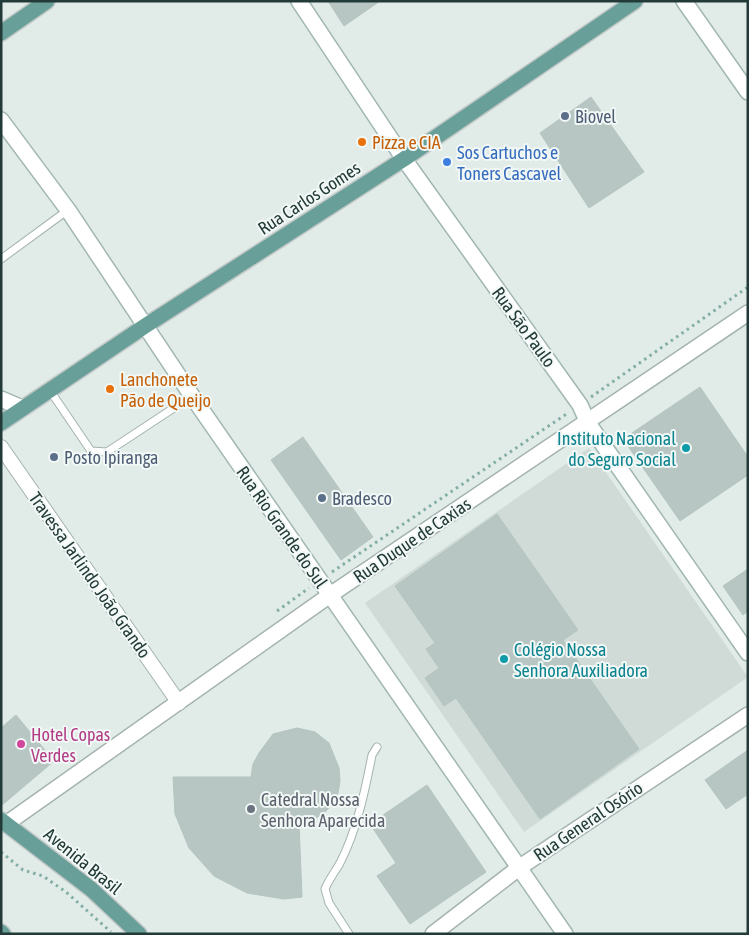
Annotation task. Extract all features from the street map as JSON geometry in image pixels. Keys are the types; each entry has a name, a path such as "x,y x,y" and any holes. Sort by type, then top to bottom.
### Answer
{"main road":[{"path":"1,33 47,1"},
{"name":"Rua São Paulo","path":"299,1 404,159 580,405 588,423 748,653"},
{"name":"Rua Carlos Gomes","path":"1,423 22,408 51,392 145,326 404,159 634,1"},
{"path":"684,1 748,92"},
{"name":"Rua Rio Grande do Sul","path":"1,120 68,210 192,396 520,867 564,934"},
{"name":"Rua Duque de Caxias","path":"4,822 179,703 330,595 588,423 748,313"},
{"path":"1,399 22,408"},
{"name":"Rua General Osório","path":"433,934 520,867 748,714"},
{"name":"Avenida Brasil","path":"4,822 91,889 139,934"}],"street":[{"name":"Travessa Jarlindo João Grando","path":"1,447 179,703"}],"lane":[{"path":"1,259 68,210"},
{"path":"51,392 90,451 98,453 107,452 192,396"},
{"path":"349,934 329,903 324,889 340,863 358,817 372,755 377,747"}],"path":[{"path":"1,852 23,870 43,876 66,892 114,934"}],"shaded area":[{"path":"589,448 748,677 524,832 365,603"}],"building":[{"path":"328,1 380,1 344,26"},
{"path":"591,97 644,172 589,208 540,133"},
{"name":"Instituto Nacional do Seguro Social","path":"700,387 748,457 748,475 680,521 623,439"},
{"name":"Bradesco","path":"303,437 373,537 341,560 271,460"},
{"name":"Colégio Nossa Senhora Auxiliadora","path":"497,514 578,630 563,640 639,749 540,819 456,698 444,706 425,678 439,668 426,649 435,643 395,586"},
{"path":"748,569 748,611 743,615 723,586"},
{"name":"Hotel Copas Verdes","path":"16,715 54,761 1,806 1,728"},
{"name":"Catedral Nossa Senhora Aparecida","path":"297,728 315,732 329,743 339,768 340,781 338,793 332,805 323,814 312,820 299,823 302,897 284,899 247,893 214,876 189,848 175,814 173,777 251,777 253,764 273,734"},
{"path":"748,750 748,794 726,809 705,780"},
{"path":"427,785 486,872 410,924 377,876 396,863 370,824"}],"place":[{"name":"Biovel","path":"565,116"},
{"name":"Pizza e CIA","path":"362,142"},
{"name":"Sos Cartuchos e Toners Cascavel","path":"447,162"},
{"name":"Lanchonete Pão de Queijo","path":"110,389"},
{"name":"Instituto Nacional do Seguro Social","path":"686,448"},
{"name":"Posto Ipiranga","path":"54,457"},
{"name":"Bradesco","path":"322,498"},
{"name":"Colégio Nossa Senhora Auxiliadora","path":"504,659"},
{"name":"Hotel Copas Verdes","path":"21,744"},
{"name":"Catedral Nossa Senhora Aparecida","path":"251,809"}]}
